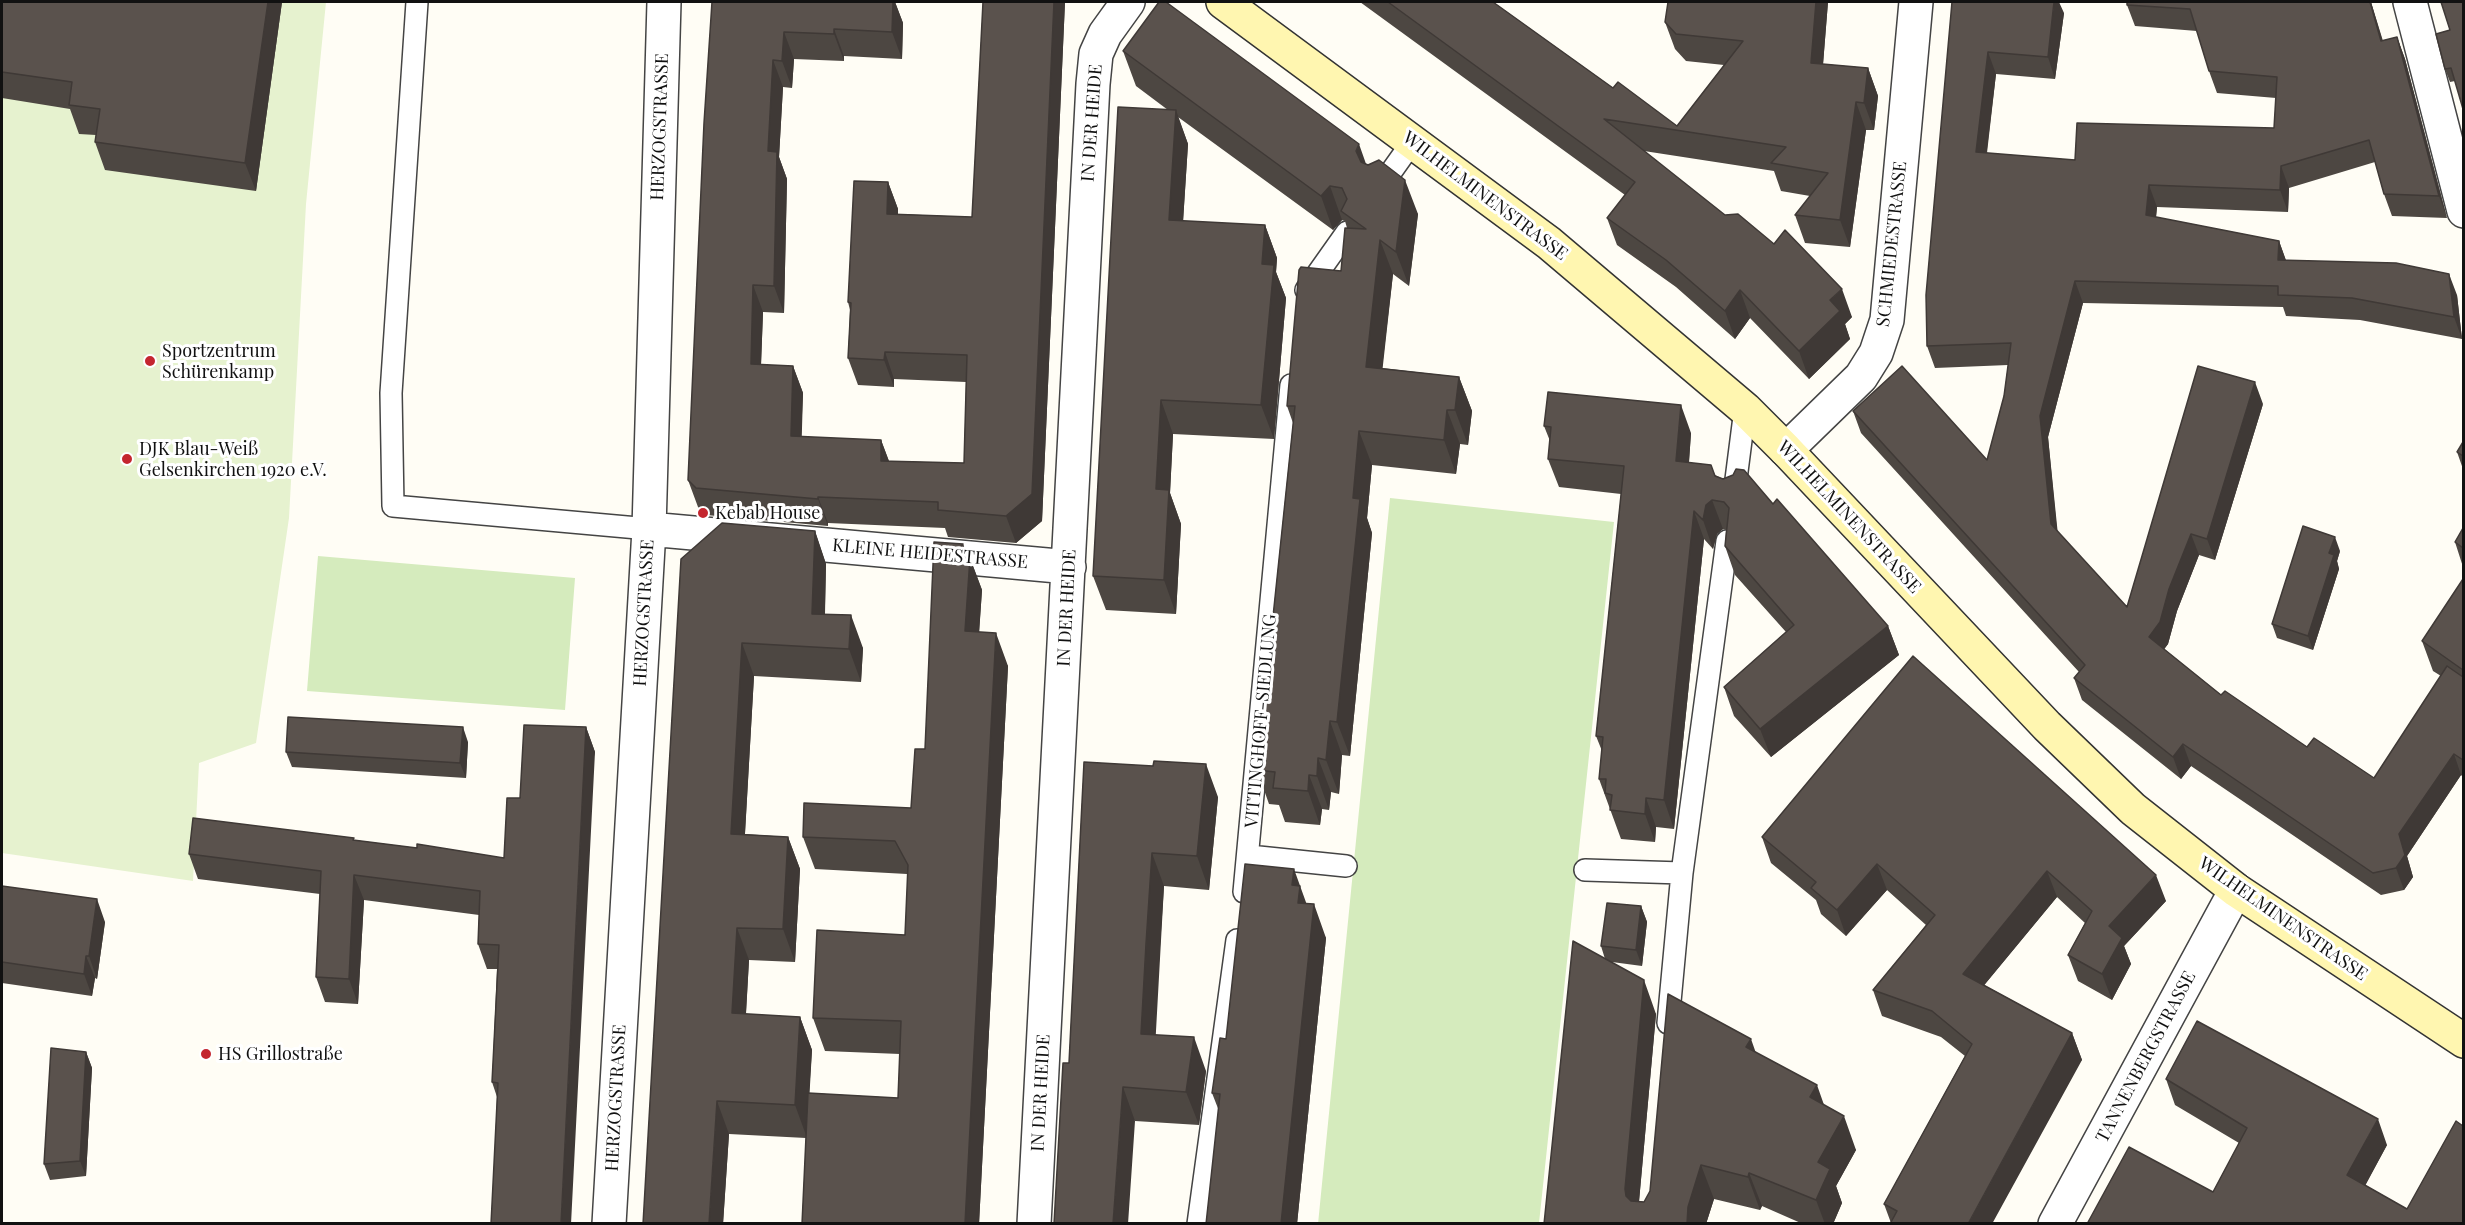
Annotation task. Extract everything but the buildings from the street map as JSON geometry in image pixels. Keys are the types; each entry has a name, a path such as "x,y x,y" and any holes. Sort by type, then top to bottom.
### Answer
{"street":[{"name":"HERZOGSTRASSE","path":"609,1224 649,529 664,2"},
{"name":"IN DER HEIDE","path":"1034,1224 1096,54 1105,34 1128,2"},
{"name":"WILHELMINENSTRASSE","path":"1224,2 1549,243 1745,409 2047,726 2133,809 2236,891 2463,1041"},
{"name":"SCHMIEDESTRASSE","path":"1786,450 1861,377 1875,353 1887,320 1916,2"},
{"path":"2410,2 2463,211"},
{"name":"KLEINE HEIDESTRASSE","path":"649,529 1069,567"},
{"name":"TANNENBERGSTRASSE","path":"2055,1224 2236,891"}],"lane":[{"path":"417,2 391,393 393,506 649,529"},
{"path":"1381,186 1413,141"},
{"path":"1298,311 1299,299 1347,232"},
{"name":"VITTINGHOFF-SIEDLUNG","path":"1198,1224 1249,856 1293,370"},
{"path":"1734,495 1745,409"},
{"path":"1666,1048 1682,873 1728,541"},
{"path":"1249,856 1346,866"},
{"path":"1585,870 1682,873"}],"green space":[{"name":"Sportzentrum Schürenkamp","path":"2,2 326,2 306,204 289,518 256,743 199,763 193,881 2,853"},
{"path":"1390,498 1614,522 1539,1223 1318,1224"},
{"path":"318,556 575,578 565,710 307,691"}],"place":[{"name":"Sportzentrum Schürenkamp","path":"150,361"},
{"name":"DJK Blau-Weiß Gelsenkirchen 1920 e.V.","path":"127,459"},
{"name":"Kebab House","path":"703,513"},
{"name":"HS Grillostraße","path":"206,1054"}]}
